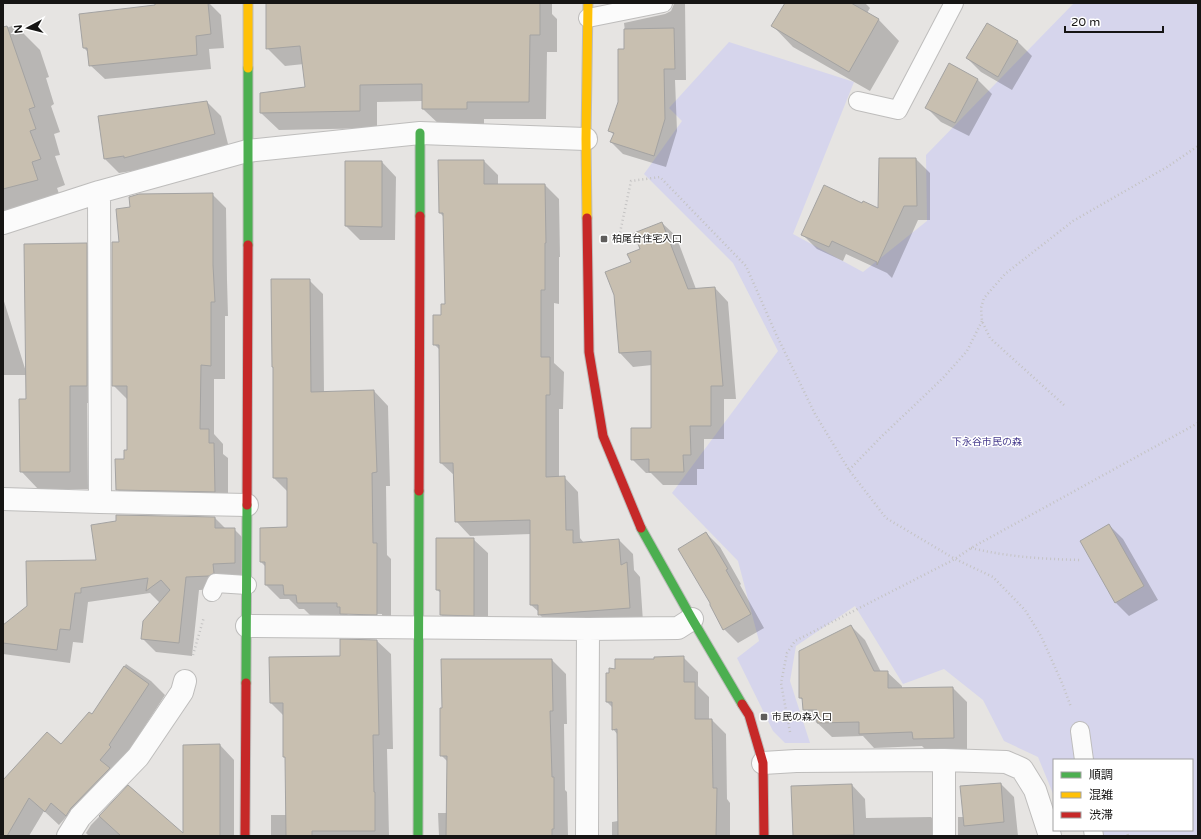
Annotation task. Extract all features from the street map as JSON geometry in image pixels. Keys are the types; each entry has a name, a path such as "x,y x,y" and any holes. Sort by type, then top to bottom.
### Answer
{"street":[{"path":"245,836 247,626 248,3"},
{"path":"588,10 586,139 589,352 603,436 640,526 692,619 749,715 763,763 764,836"},
{"path":"418,836 420,133"},
{"path":"3,223 100,192 247,151 420,133 586,139"},
{"path":"100,192 100,502"},
{"path":"3,499 247,505"},
{"path":"247,626 588,629 678,628 692,619"},
{"path":"587,836 588,629"},
{"path":"68,836 80,817 138,757 182,692 185,681"},
{"path":"763,763 796,761 944,760 1006,762 1022,769 1035,790 1050,836"},
{"path":"944,760 944,836"}],"lane":[{"path":"588,10 663,3"},
{"path":"858,101 898,110 954,3"},
{"path":"212,592 216,583 247,585"},
{"path":"1080,731 1084,759"}],"path":[{"path":"1064,405 990,338 982,321 981,308 984,298 1005,274 1073,221 1167,167 1198,146"},
{"path":"618,242 630,181 660,177 746,266 776,334 815,414 850,470 886,518 956,559 993,577 1025,610 1044,642 1062,683 1080,731"},
{"path":"850,470 881,437 943,378 967,351 982,321"},
{"path":"796,761 780,683 787,653 795,641 956,559 971,548 1198,423"},
{"path":"971,548 994,554 1081,560"},
{"path":"185,681 212,592"}],"green space":[{"name":"下永谷市民の森","path":"1074,3 1198,3 1198,836 1085,836 1083,831 1193,831 1193,759 1053,759 1053,794 1038,757 1004,741 983,700 944,669 903,684 855,606 796,646 790,681 810,743 785,743 773,731 737,658 759,641 738,561 672,493 778,351 733,263 644,174 682,121 669,108 729,42 854,82 793,234 863,272 927,221 926,155"}],"building":[{"path":"155,3 208,3 211,34 196,36 197,55 89,66 87,48 83,48 79,14 155,5"},
{"path":"266,3 540,3 540,35 530,35 529,102 467,102 467,109 422,109 422,84 360,85 360,111 260,113 260,93 305,87 300,46 266,49"},
{"path":"785,3 851,3 879,19 849,72 771,26"},
{"path":"987,23 1018,41 998,77 966,58"},
{"path":"7,26 35,107 29,109 36,129 30,131 41,159 32,162 38,180 3,189 3,27"},
{"path":"674,28 675,69 664,69 665,119 654,156 610,142 614,133 608,131 618,102 618,49 624,49 624,29"},
{"path":"949,63 978,79 955,123 925,108"},
{"path":"207,101 215,134 124,158 124,156 104,159 98,116"},
{"path":"879,158 916,158 917,206 904,206 877,265 877,262 832,241 829,247 801,235 824,185 862,203 863,201 878,208"},
{"path":"438,160 484,160 484,184 545,184 545,290 541,290 541,357 550,357 550,395 546,395 546,477 565,476 566,530 573,530 573,543 619,539 621,565 627,562 630,608 538,615 538,605 530,605 530,520 455,522 453,463 440,463 439,345 433,345 433,315 441,315 441,304 445,304 443,213 439,213"},
{"path":"345,161 382,161 382,227 345,226"},
{"path":"213,193 213,265 215,302 211,302 211,366 201,365 200,429 209,429 209,443 214,443 215,492 116,490 115,459 124,459 124,450 127,450 127,386 112,386 112,242 119,242 116,209 130,207 129,197 139,194"},
{"path":"662,222 688,289 715,287 723,386 711,386 711,426 690,426 691,455 683,455 684,472 649,472 649,459 631,460 631,428 651,428 651,351 619,353 614,295 605,272 631,262 627,254 640,249 634,233"},
{"path":"87,243 87,386 70,386 70,472 20,472 19,399 26,399 24,244"},
{"path":"271,279 310,279 311,392 374,390 377,472 372,473 373,543 377,543 377,615 340,614 340,607 337,607 337,603 297,603 296,595 284,595 283,585 265,585 265,562 260,562 260,528 287,527 287,478 273,478"},
{"path":"116,515 215,517 215,528 235,528 235,563 213,564 214,573 209,576 186,577 179,643 141,639 143,621 170,590 161,580 146,591 148,578 81,588 81,593 75,593 70,630 60,629 57,650 3,643 3,625 27,606 26,561 96,560 91,525 116,521"},
{"path":"1109,524 1144,586 1115,603 1080,541"},
{"path":"706,532 728,569 726,570 751,614 723,630 710,603 678,549"},
{"path":"436,538 474,538 474,616 440,615 440,590 436,590"},
{"path":"851,625 874,671 888,671 888,688 953,687 954,738 913,739 912,732 859,734 859,722 817,723 817,710 803,710 802,698 799,698 799,651"},
{"path":"340,639 377,640 379,735 373,735 375,831 312,831 312,836 286,836 285,757 283,757 283,703 270,703 269,657 340,656"},
{"path":"684,656 684,682 695,682 695,719 712,719 713,788 717,788 716,836 618,836 617,729 612,730 612,702 606,702 606,673 609,673 609,668 615,669 615,659 654,659 654,657"},
{"path":"441,659 552,659 553,711 550,711 552,777 554,777 554,829 552,829 552,836 446,836 447,756 440,756 440,708 442,708"},
{"path":"124,666 149,684 109,745 111,747 100,760 110,768 71,808 66,816 51,803 45,812 29,798 7,836 3,836 3,780 47,732 61,744 89,712 92,714"},
{"path":"220,744 220,836 121,836 99,816 128,785 183,833 183,745"},
{"path":"1001,783 1004,822 964,826 960,786"},
{"path":"852,784 854,835 793,836 791,786"}],"traffic: fast":[{"path":"248,68 248,245"},
{"path":"420,133 420,216"},
{"path":"418,836 419,491"},
{"path":"246,683 247,505"},
{"path":"641,528 742,704"}],"traffic: slow":[{"path":"248,3 248,68"},
{"path":"587,218 586,139 588,3"}],"traffic: jam":[{"path":"419,491 420,216"},
{"path":"587,218 589,352 603,436 641,528"},
{"path":"247,505 248,245"},
{"path":"245,836 246,683"},
{"path":"742,704 749,715 763,763 764,836"}],"place":[{"name":"柏尾台住宅入口","path":"604,239"},
{"name":"市民の森入口","path":"764,717"}]}
